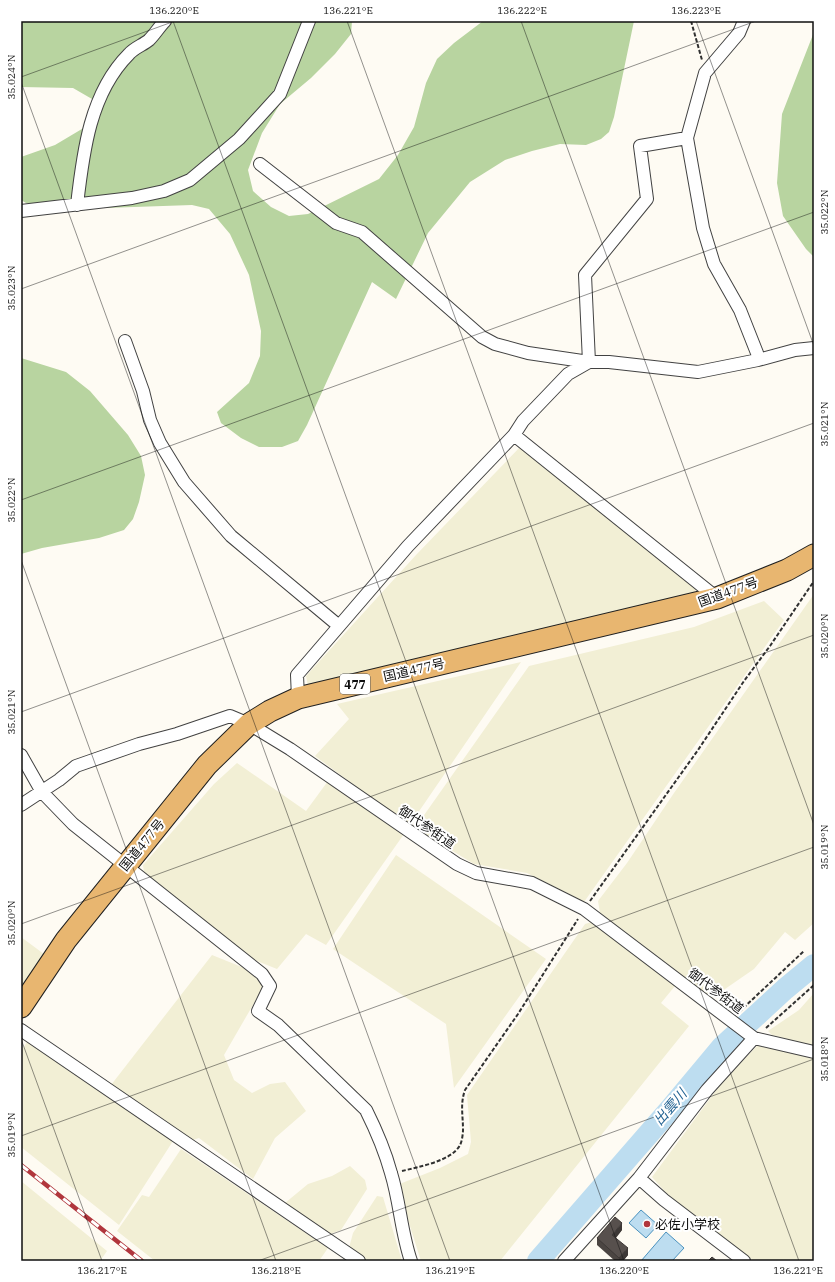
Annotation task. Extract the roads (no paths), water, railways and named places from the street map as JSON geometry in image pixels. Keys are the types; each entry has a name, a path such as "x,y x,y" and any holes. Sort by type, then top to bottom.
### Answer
{"highway":[{"name":"国道477号","path":"21,1006 66,940 207,765 249,724 270,711 298,698 717,598 787,570 814,555"}],"street":[{"path":"77,204 83,155 97,104 111,75 129,53 148,40 164,21"},
{"path":"21,211 132,198 164,191 190,180 239,139 280,94 310,21"},
{"path":"744,21 739,33 705,73 687,138 702,228 714,264 740,310 758,360"},
{"path":"589,362 585,275 647,199 640,146 687,138"},
{"path":"260,164 336,223 362,232 482,337 495,344 528,353 589,362 609,362 698,372 758,360 795,350 814,348"},
{"path":"125,341 143,390 150,420 160,443 184,482 231,536 339,626"},
{"path":"298,698 297,676 408,546 514,435 523,421 568,374 589,362"},
{"path":"514,435 717,598"},
{"name":"御代参街道","path":"21,805 42,792 76,766 139,744 177,734 230,716 249,724 290,749 457,864 476,873 532,883 584,909 751,1035 814,1052"},
{"path":"21,755 42,792 73,824 262,974 270,986 258,1011 278,1025 366,1110 374,1124 392,1174 404,1239 410,1261"},
{"path":"21,1030 359,1261"},
{"path":"564,1261 639,1178 751,1035"},
{"path":"639,1178 664,1200 744,1261"}],"water":[{"path":"641,1210 658,1225 646,1238 629,1223"},
{"path":"666,1232 684,1248 672,1261 641,1261"}],"waterway":[{"name":"出雲川","path":"538,1261 672,1107 722,1047 785,989 814,965"}],"railway":[{"path":"21,1165 142,1261"}],"place":[{"name":"必佐小学校","path":"647,1224"}]}
